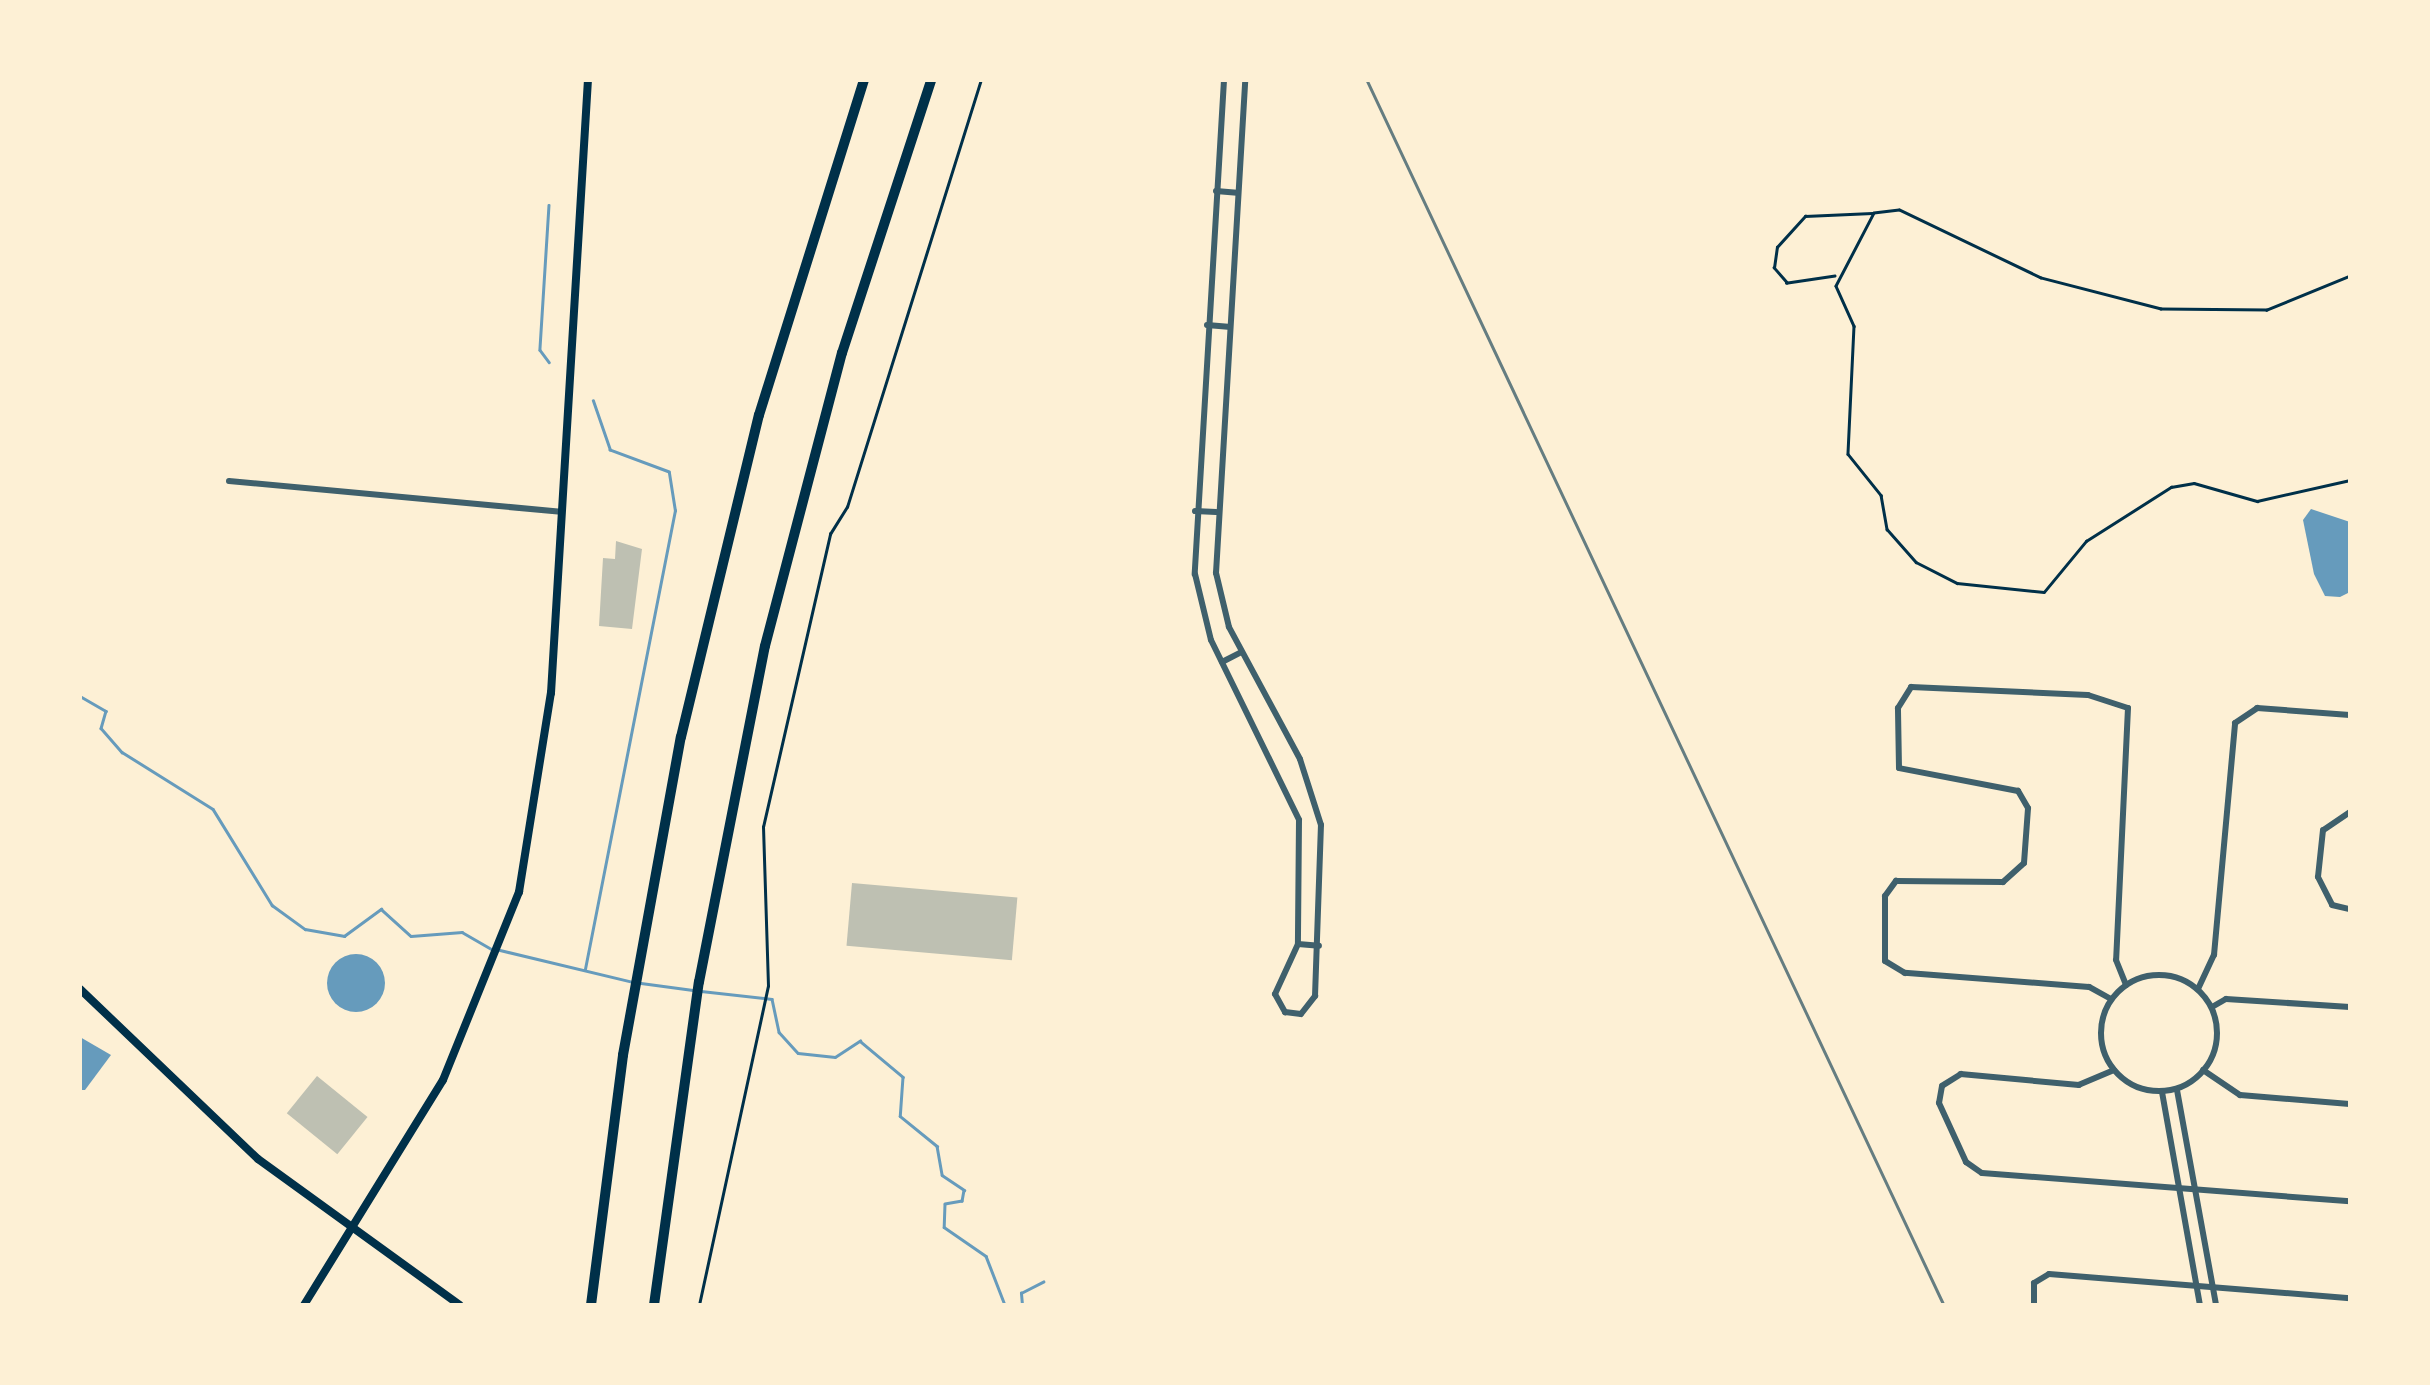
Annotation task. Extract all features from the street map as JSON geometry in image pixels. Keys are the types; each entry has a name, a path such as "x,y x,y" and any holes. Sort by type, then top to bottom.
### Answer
{"highway":[{"path":"592,1305 636,976 740,486 864,80"},
{"path":"654,1305 699,982 808,475 930,80"}],"main road":[{"path":"304,1305 444,1080 504,943 545,750 588,80"},
{"path":"80,989 246,1148 352,1233 460,1305"}],"street":[{"path":"1224,80 1195,512 1198,600 1222,662 1292,796 1303,857 1298,944 1275,994 1285,1012 1313,1003 1324,856 1314,794 1240,653 1217,585 1216,512 1245,80"},
{"path":"1216,191 1237,193"},
{"path":"1207,325 1228,326"},
{"path":"228,481 561,512"},
{"path":"1195,512 1216,512"},
{"path":"1222,662 1240,653"},
{"path":"2111,999 2089,987 1905,973 1885,962 1885,896 1896,881 2003,882 2024,863 2028,808 2018,791 1900,768 1898,708 1911,687 2088,695 2128,708 2116,960 2126,985"},
{"path":"2198,989 2214,955 2235,723 2257,708 2350,715"},
{"path":"2350,812 2327,823 2318,877 2332,905 2350,909"},
{"path":"1298,944 1319,946"},
{"path":"2161,975 2198,989 2212,1007 2216,1040 2203,1070 2177,1089 2162,1092 2114,1070 2101,1038 2111,999 2126,985 2161,975"},
{"path":"2212,1007 2226,999 2350,1007"},
{"path":"2114,1070 2079,1085 1961,1074 1942,1086 1940,1102 1966,1162 1982,1173 2350,1201"},
{"path":"2203,1070 2240,1095 2350,1104"},
{"path":"2177,1089 2216,1305"},
{"path":"2162,1092 2200,1305"},
{"path":"2034,1305 2034,1283 2050,1274 2350,1298"}],"path":[{"path":"699,1305 768,986 764,827 830,534 847,507 981,80"},
{"path":"1874,214 1836,275 1786,283 1774,268 1776,247 1805,216 1874,214 1925,216 2041,278 2161,309 2267,310 2350,276"},
{"path":"1836,275 1854,326 1848,454 1881,496 1887,530 1946,578 2005,582 2030,598 2095,534 2171,486 2194,482 2257,501 2350,480"}],"water":[{"path":"2311,509 2350,522 2350,592 2340,597 2325,596 2314,574 2303,520"},
{"path":"356,954 376,963 385,983 376,1003 356,1012 336,1003 327,983 336,963"},
{"path":"80,1037 111,1055 85,1090 80,1090"}],"building":[{"path":"616,541 642,549 632,629 599,626 603,558 615,559"},
{"path":"852,883 1017,897 1012,960 847,946"},
{"path":"317,1076 368,1117 337,1154 287,1113"}],"waterway":[{"path":"549,205 540,350 549,362"},
{"path":"585,969 675,511 669,472 610,450 593,401"},
{"path":"80,696 106,711 101,728 122,752 213,809 272,905 305,929 344,936 381,909 411,936 462,932 492,949"},
{"path":"500,950 633,982"},
{"path":"641,983 693,990"},
{"path":"701,991 772,999 779,1032 798,1053 835,1057 860,1041 903,1077 900,1116 937,1146 942,1175 964,1190 962,1201 945,1204 944,1227 986,1256 1005,1305"},
{"path":"1022,1305 1021,1293 1043,1282"}],"railway":[{"path":"1367,80 1944,1305"}]}
